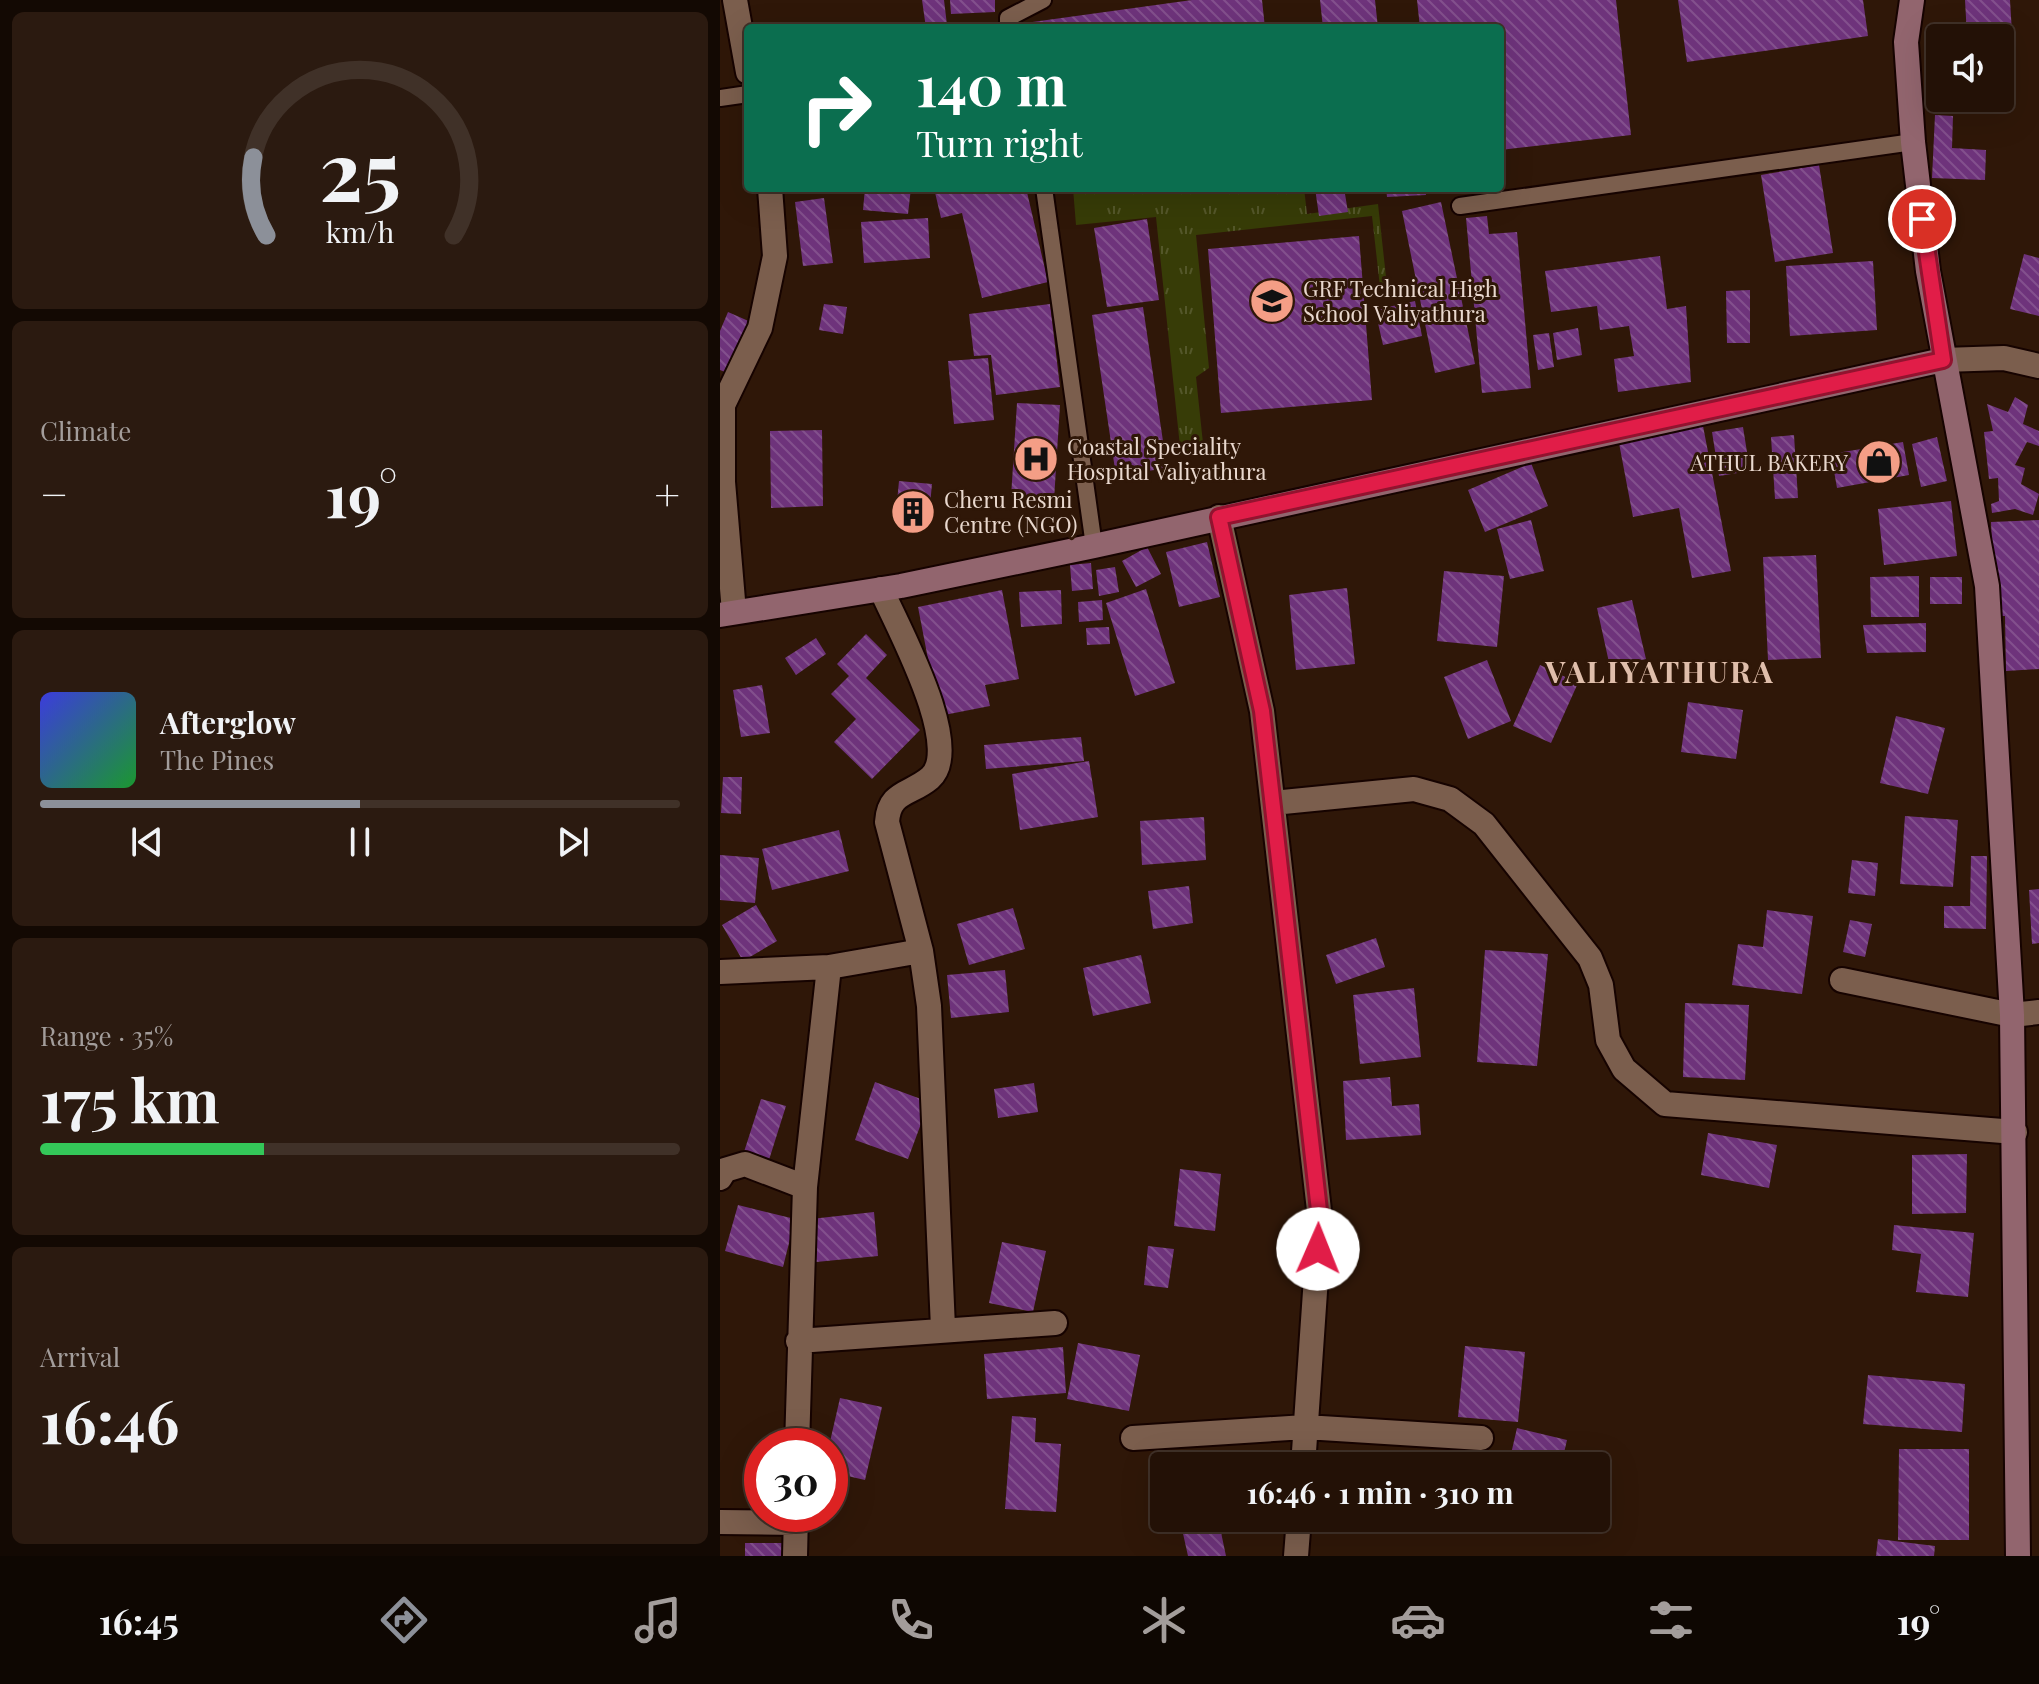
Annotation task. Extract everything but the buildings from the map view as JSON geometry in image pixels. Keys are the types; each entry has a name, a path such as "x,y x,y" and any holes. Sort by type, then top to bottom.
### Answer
{"main road":[{"path":"1912,0 1906,42 1913,142 1943,360 1987,586 2012,1015 2018,1556"},
{"path":"727,614 881,589 1094,546 1943,360"}],"street":[{"path":"735,0 744,50"},
{"path":"727,614 723,405 760,328 775,256 770,192"},
{"path":"1943,360 2004,358 2039,366"},
{"path":"1219,517 1262,711 1320,1219 1304,1452"},
{"path":"881,589 939,722 938,767 931,777 895,796 888,808 887,822 921,951 929,1006 943,1328"},
{"path":"1273,803 1414,789 1450,799 1484,824 1590,958 1601,985 1608,1040 1624,1069 1665,1104 2015,1132"},
{"path":"720,972 829,967 921,951"},
{"path":"797,1428 805,1187 829,967"},
{"path":"1842,980 2012,1015 2039,1012"},
{"path":"720,1178 725,1170 745,1164 805,1187"},
{"path":"798,1341 943,1328 1055,1323"},
{"path":"1133,1438 1305,1427 1481,1438"},
{"path":"720,1522 744,1521"},
{"path":"795,1556 796,1532"},
{"path":"1296,1556 1298,1532"}],"lane":[{"path":"1008,24 1008,18 1043,0"},
{"path":"720,98 744,95"},
{"path":"1460,206 1913,142"},
{"path":"1045,192 1094,546"}],"green space":[{"path":"1073,192 1304,192 1307,214 1378,204 1387,286 1380,287 1372,216 1196,235 1209,368 1196,377 1204,453 1181,456 1156,217 1076,225"}],"place":[{"name":"GRF Technical High School Valiyathura","path":"1272,301"},
{"name":"Coastal Speciality Hospital Valiyathura","path":"1036,459"},
{"name":"ATHUL BAKERY","path":"1879,462"},
{"name":"Cheru Resmi Centre (NGO)","path":"913,512"}],"district":[{"name":"VALIYATHURA","path":"1660,671"}],"route":[{"path":"1318,1249 1320,1219 1262,711 1219,517 1943,360 1922,219"}]}
